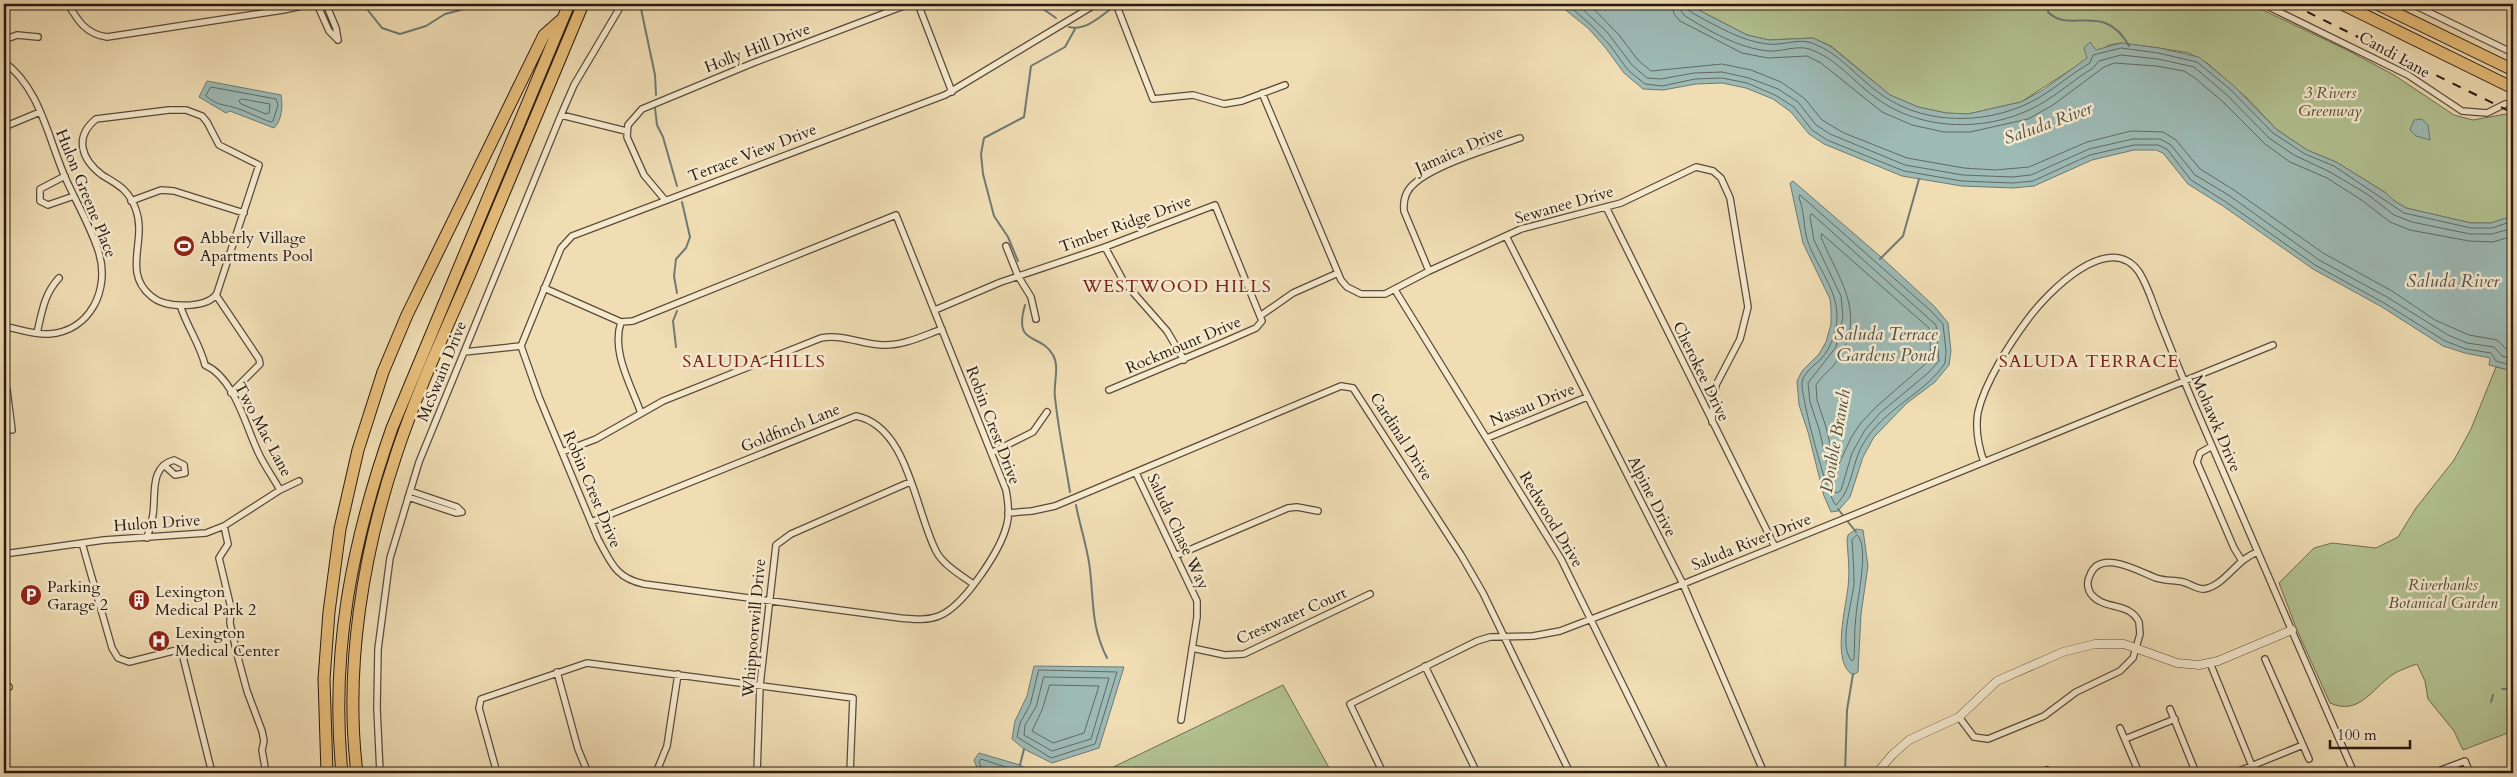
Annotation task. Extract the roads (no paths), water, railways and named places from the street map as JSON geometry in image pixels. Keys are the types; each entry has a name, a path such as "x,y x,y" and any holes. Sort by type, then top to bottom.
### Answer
{"highway":[{"path":"342,773 339,706 345,601 357,544 378,468 396,419 569,4"},
{"path":"357,773 354,725 358,627 372,539 385,488 417,398 583,4"},
{"path":"2342,4 2513,88"},
{"path":"2378,4 2513,70"},
{"path":"326,773 324,679 331,590 347,499 358,450 380,380 407,314 544,35 562,19"}],"street":[{"path":"68,4 76,18 87,30 107,37 274,12 311,4"},
{"path":"316,4 330,31 338,40 336,28 326,4"},
{"name":"McSwain Drive","path":"380,773 376,708 382,614 390,558 419,462 574,85 622,4"},
{"name":"Holly Hill Drive","path":"626,131 635,116 650,104 909,4"},
{"path":"918,4 952,92"},
{"name":"Terrace View Drive","path":"521,346 561,248 572,236 952,92 1096,4"},
{"path":"1116,4 1148,82 1153,99 1193,95 1224,104 1242,101 1285,85"},
{"name":"Candi Lane","path":"2263,4 2408,76 2462,111 2487,113 2505,104 2513,103"},
{"path":"2412,4 2513,53"},
{"path":"4,40 17,35 38,37"},
{"name":"Hulon Greene Place","path":"4,62 25,82 40,112 65,176 100,255 103,276 101,292 90,312 78,323 58,332 37,333 4,326"},
{"name":"Sewanee Drive","path":"1262,93 1338,273 1347,287 1361,294 1378,296 1394,290 1429,271 1506,236 1538,224 1606,207 1637,196 1696,167 1713,171 1727,186 1748,307 1740,339 1716,385 1712,402 1712,422"},
{"path":"186,110 202,116 218,145 259,165 216,295 202,303 180,305 154,299 142,289 135,269 138,219 131,201 126,192 102,175 86,158 82,137 88,126 96,119 186,110"},
{"path":"4,127 40,112"},
{"path":"561,115 626,131 644,175 665,200"},
{"name":"Jamaica Drive","path":"1429,271 1404,211 1404,201 1410,188 1421,178 1464,158 1520,138"},
{"path":"65,176 40,189 40,201 48,205 74,196"},
{"path":"131,201 160,190 174,191 244,213"},
{"name":"Timber Ridge Drive","path":"935,310 1018,276 1105,247 1215,205 1260,316"},
{"name":"Cherokee Drive","path":"1606,207 1775,547"},
{"name":"Robin Crest Drive","path":"521,346 591,522 608,559 620,574 628,580 644,584 768,601 922,619 946,612 973,584 993,559 1001,542 1008,513 1006,490 896,215 633,322 621,322"},
{"name":"Alpine Drive","path":"1506,236 1683,584 1764,773"},
{"path":"1006,246 1018,276 1031,297 1036,320"},
{"path":"1105,247 1124,282 1168,331 1184,360"},
{"name":"Mohawk Drive","path":"1984,462 1977,437 1978,413 1984,395 2007,351 2028,319 2047,297 2074,273 2109,257 2120,258 2129,263 2139,273 2354,773"},
{"name":"Rockmount Drive","path":"1109,390 1184,360 1256,328 1262,321 1260,316 1293,292 1338,273"},
{"path":"37,333 44,300 59,278"},
{"path":"544,288 621,322 617,335 619,352 641,413"},
{"name":"Redwood Drive","path":"1394,290 1561,559 1666,773"},
{"path":"216,295 260,359 260,364 231,393"},
{"name":"Two Mac Lane","path":"180,305 190,333 202,352 205,365 215,370 238,403 260,455 280,490"},
{"path":"562,452 596,438 680,393 820,338 840,336 870,344 892,345 942,329"},
{"name":"Saluda River Drive","path":"1383,773 1350,704 1425,666 1477,641 1503,635 1547,635 1683,584 2273,345"},
{"path":"464,352 521,346"},
{"name":"Cardinal Drive","path":"1008,513 1045,509 1136,473 1341,386 1353,388 1461,555 1503,635 1570,773"},
{"path":"4,388 7,390 12,430"},
{"name":"Nassau Drive","path":"1487,438 1587,397"},
{"path":"991,453 1033,432 1047,412"},
{"name":"Goldfinch Lane","path":"591,522 856,416 873,420 887,434 902,459 936,552 973,584"},
{"path":"2212,446 2200,453 2198,465 2234,548 2242,561"},
{"path":"148,538 153,516 156,476 164,465"},
{"name":"Saluda Chase Way","path":"1136,473 1196,601 1197,617 1180,720"},
{"name":"Hulon Drive","path":"4,554 82,543 206,533 224,526 280,490 299,481"},
{"name":"Whippoorwill Drive","path":"757,773 760,685 773,553 779,542 910,482"},
{"path":"409,494 457,507 462,512 409,494"},
{"path":"1175,556 1288,508 1297,507 1318,511"},
{"path":"224,526 228,544 220,555 220,563 231,608 230,623 247,691 262,731 264,741 262,750 266,773"},
{"path":"82,543 112,648 118,658 129,662 181,649 212,773"},
{"path":"1960,717 1974,737 1990,738 2044,716 2076,692 2117,673 2129,663 2136,647 2140,630 2137,618 2124,608 2098,600 2089,590 2089,576 2096,567 2108,563 2128,566 2157,578 2184,582 2196,588 2204,589 2214,585 2242,561 2258,552"},
{"name":"Crestwater Court","path":"1192,648 1225,655 1244,654 1370,594"},
{"path":"1876,773 1909,740 1960,717 1997,681 2036,663 2089,645 2116,644 2136,647 2177,663 2192,665 2210,664 2292,630"},
{"path":"2265,659 2309,759"},
{"path":"497,773 478,708 481,698 557,672 587,664 678,674 853,698 850,773"},
{"path":"2210,664 2252,766"},
{"path":"1425,666 1477,773"},
{"path":"557,672 578,749 588,773"},
{"path":"656,773 667,746 678,674"},
{"path":"2170,709 2196,773"},
{"path":"2125,739 2174,720"},
{"path":"2120,728 2139,773"},
{"path":"2234,773 2303,745"},
{"path":"2434,773 2465,760 2470,773"}],"water":[{"name":"Saluda River","path":"1558,4 1687,4 1747,35 1769,40 1813,38 1830,46 1890,95 1918,107 1946,113 1968,114 2021,102 2043,90 2087,58 2084,48 2090,42 2096,50 2121,43 2159,48 2199,57 2234,86 2276,129 2307,150 2336,162 2386,193 2406,208 2471,223 2491,223 2513,216 2513,371 2489,365 2490,358 2443,346 2382,307 2313,269 2188,184 2163,153 2156,150 2134,150 2092,160 2034,186 2013,188 1962,186 1902,176 1824,144 1809,134 1791,112 1773,99 1746,88 1722,83 1696,84 1663,90 1643,89 1624,73 1588,28"},
{"path":"207,81 281,95 281,113 277,125 274,128 230,111 226,113 199,97"},
{"path":"2422,119 2428,125 2430,140 2416,136 2410,130 2414,120"},
{"name":"Saluda Terrace Gardens Pond","path":"1793,181 1881,257 1935,307 1948,323 1951,351 1949,365 1935,382 1907,403 1874,437 1863,457 1850,497 1838,511 1831,512 1824,496 1808,432 1799,405 1797,381 1802,371 1819,354 1826,342 1831,324 1830,299 1803,243 1790,183"},
{"name":"Abberly Village Apartments Pool","path":"184,240 190,240 189,251 182,254 178,250"},
{"path":"1856,529 1863,530 1868,566 1861,614 1858,672 1853,675 1846,669 1843,659 1841,634 1849,581 1847,540 1848,535"},
{"path":"1034,666 1124,667 1099,748 1052,763 1024,749 1012,739 1015,721 1027,696"},
{"path":"979,753 1020,765 1033,773 979,773 974,760"}],"waterway":[{"path":"363,4 382,28 400,34 426,26 445,14 484,4"},
{"path":"640,4 655,75 656,95"},
{"path":"1036,4 1056,18"},
{"path":"2048,4 2048,12 2057,18 2066,21 2098,21 2109,25 2119,32 2129,46"},
{"path":"1069,27 1075,28 1086,25 1112,8"},
{"path":"1018,261 1008,237 994,216 983,174 981,154 984,138 1024,117 1031,66 1065,47 1075,29"},
{"path":"655,108 657,125 663,137 677,186"},
{"name":"Double Branch","path":"1880,259 1903,236 1919,179"},
{"path":"677,293 674,276 676,259 686,248 690,237 682,202"},
{"path":"1025,305 1022,318 1022,327 1025,333 1048,348 1055,360 1056,409 1070,492"},
{"path":"676,347 673,321 677,311"},
{"path":"1076,505 1089,562 1098,636 1107,658"},
{"name":"Double Branch","path":"1838,509 1856,532"},
{"name":"Double Branch","path":"1845,773 1847,710 1853,674"},
{"path":"2502,689 2513,689"},
{"path":"2491,702 2493,695"},
{"path":"1020,765 1024,749"}],"railway":[{"path":"2291,4 2513,113"}],"place":[{"name":"Abberly Village Apartments Pool","path":"184,246"},
{"name":"Parking Garage 2","path":"31,595"},
{"name":"Lexington Medical Park 2","path":"139,600"},
{"name":"Lexington Medical Center","path":"159,641"}],"district":[{"name":"WESTWOOD HILLS","path":"1177,286"},
{"name":"SALUDA HILLS","path":"754,361"},
{"name":"SALUDA TERRACE","path":"2089,361"}],"park label":[{"name":"3 Rivers Greenway","path":"2330,101"},
{"name":"Riverbanks Botanical Garden","path":"2443,593"}]}
